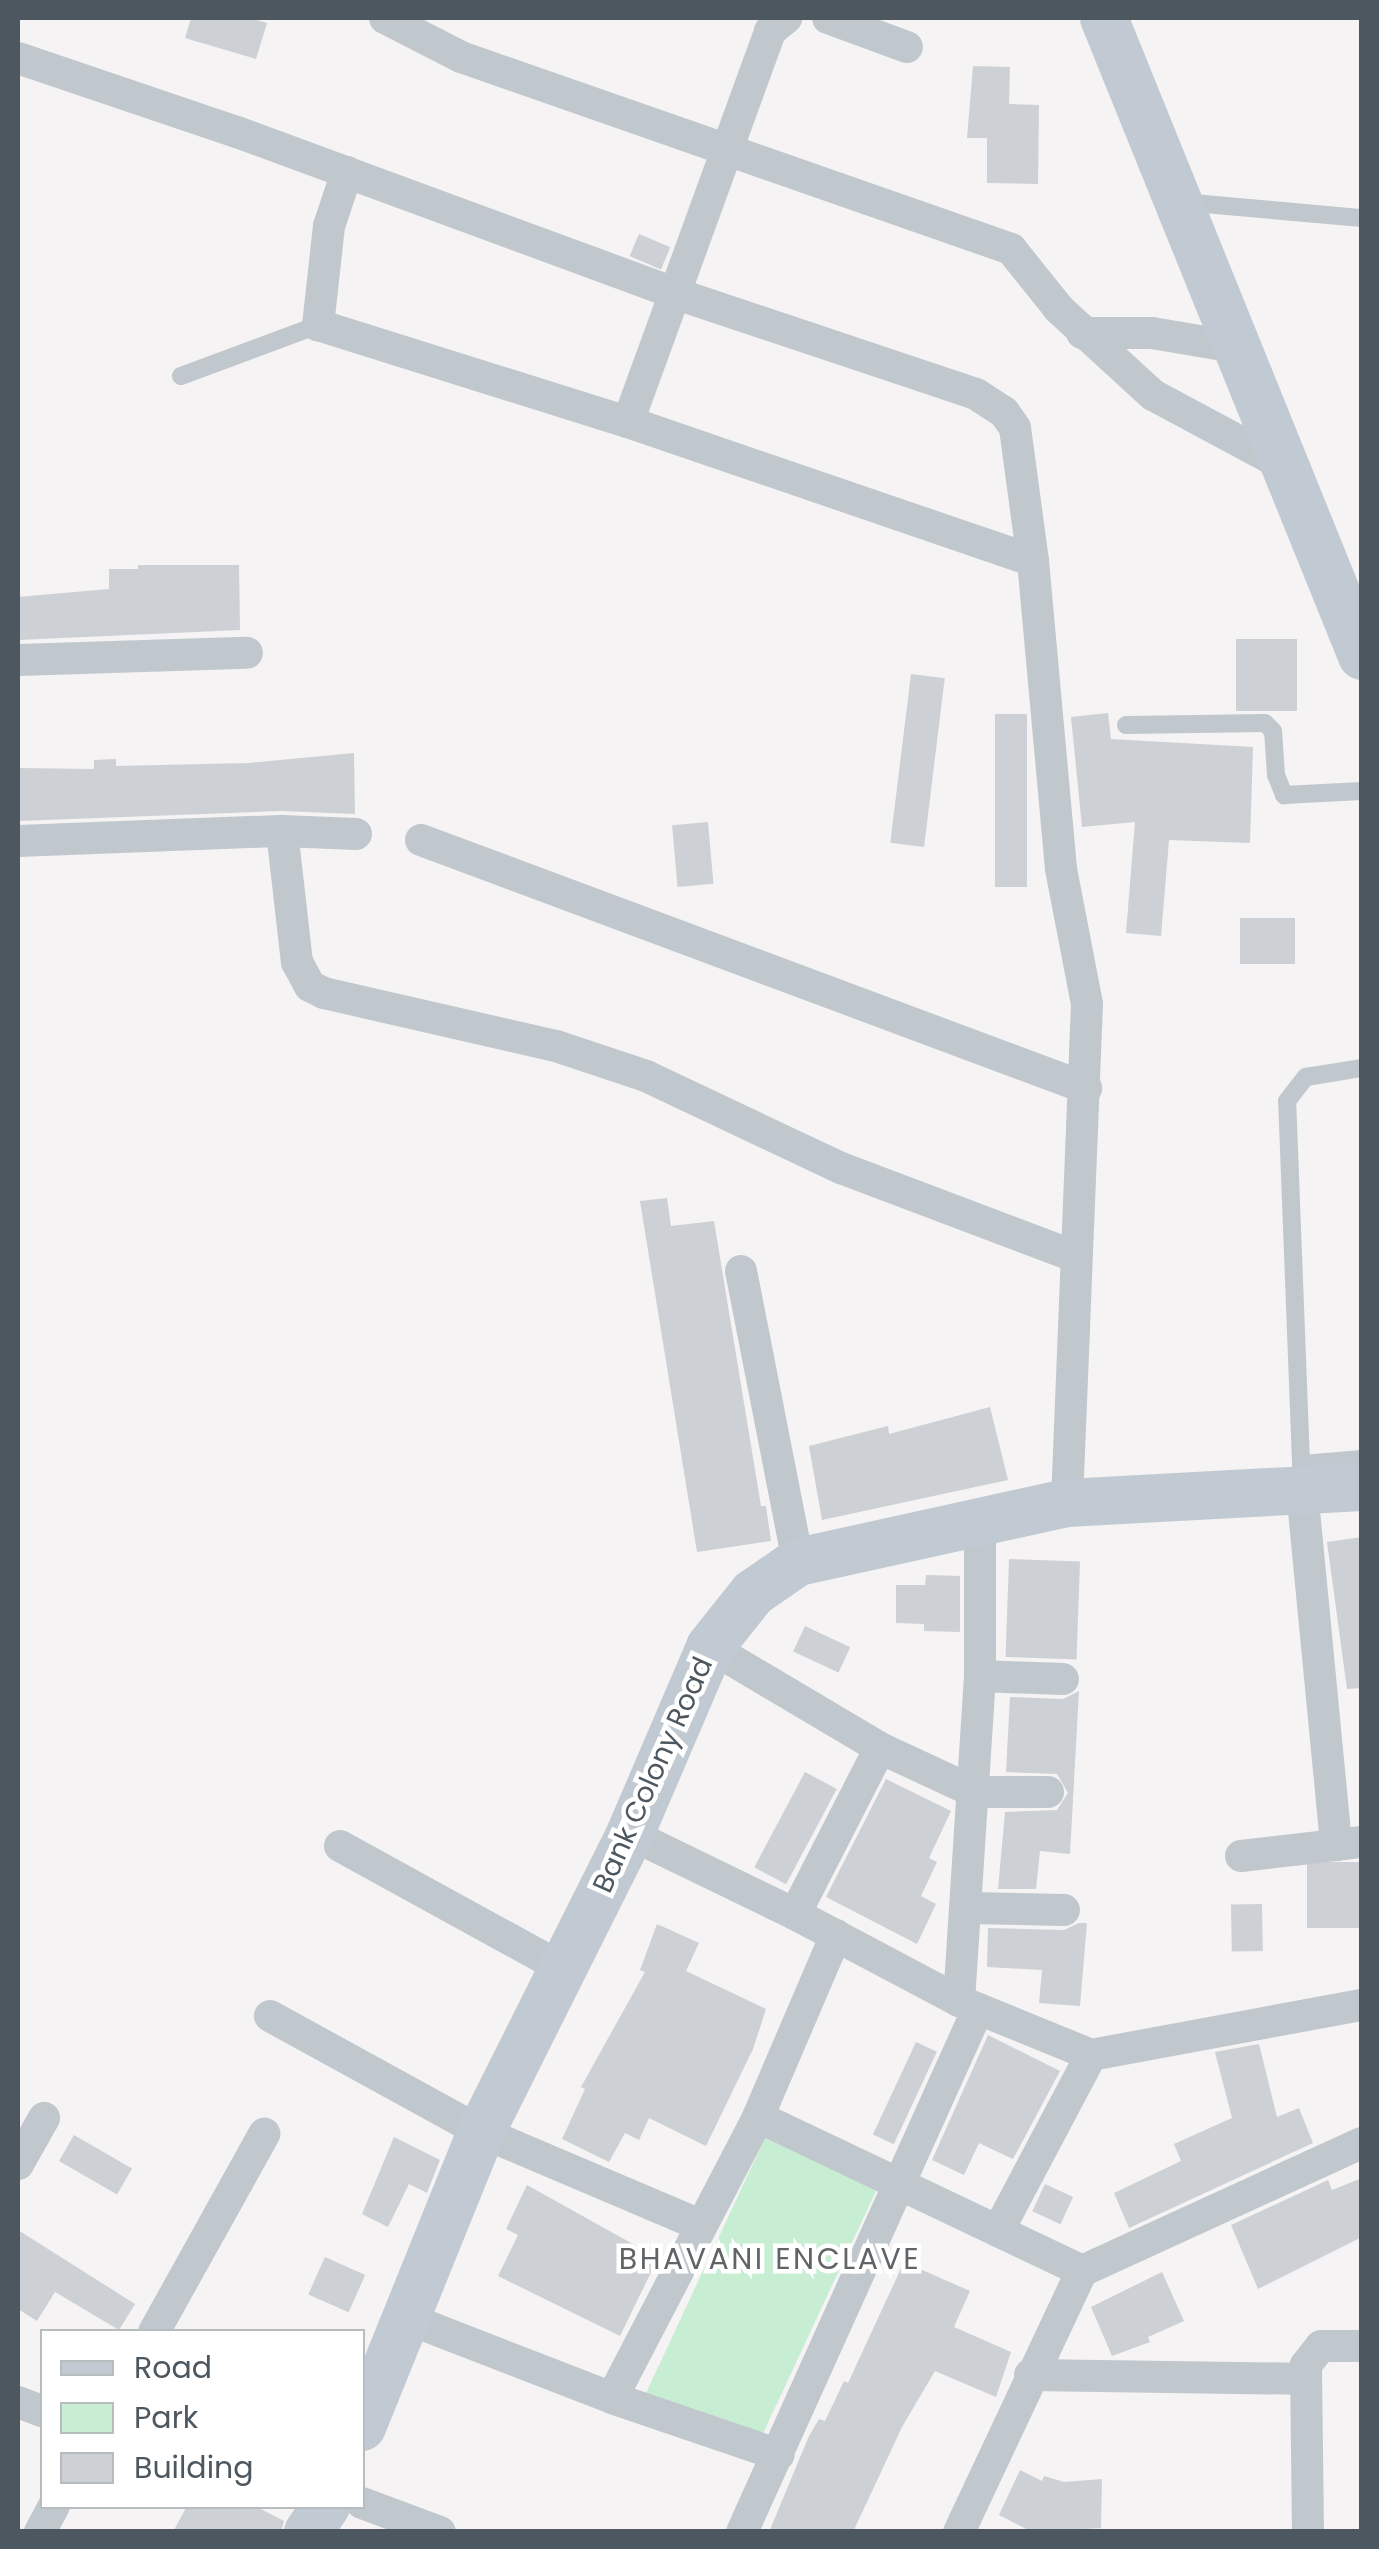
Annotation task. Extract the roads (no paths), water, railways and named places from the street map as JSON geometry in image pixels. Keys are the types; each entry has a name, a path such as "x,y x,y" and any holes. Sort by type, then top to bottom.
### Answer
{"street":[{"path":"386,18 460,57 1011,248 1082,333 1154,394 1280,463"},
{"path":"628,422 770,31 786,18"},
{"path":"828,18 907,47"},
{"path":"1104,18 1280,463 1359,641"},
{"path":"18,58 347,172 674,293 988,399 1015,428 1033,561 1061,869 1087,1004 1086,1088 1074,1256 1068,1503"},
{"path":"347,172 329,226 318,325 628,422 1033,561"},
{"path":"1082,333 1152,333 1234,347"},
{"path":"18,660 247,653"},
{"path":"282,831 297,962 310,986 324,993 556,1046 646,1076 841,1168 1074,1256"},
{"path":"18,841 282,831 356,834"},
{"path":"421,840 1086,1088"},
{"path":"741,1271 798,1562"},
{"path":"1241,1856 1349,1843 1302,1477"},
{"name":"Bank Colony Road","path":"365,2419 481,2132 630,1834 710,1647 753,1593 798,1562 1068,1503 1302,1477 1362,1487"},
{"path":"742,2532 902,2185 968,2005 968,1908 980,1676 980,1523"},
{"path":"710,1647 880,1748 974,1792 1048,1792"},
{"path":"980,1676 1064,1678"},
{"path":"796,1914 880,1748"},
{"path":"630,1834 796,1914 968,2005 1091,2055 1362,2005"},
{"path":"340,1846 562,1968"},
{"path":"968,1908 1064,1910"},
{"path":"612,2398 758,2117 836,1936"},
{"path":"270,2016 481,2132 700,2225"},
{"path":"998,2231 1091,2055"},
{"path":"758,2117 1082,2271"},
{"path":"18,2164 44,2118"},
{"path":"156,2329 264,2134"},
{"path":"962,2531 1030,2375 1082,2271 1362,2143"},
{"path":"406,2318 612,2398 779,2455"},
{"path":"1308,2532 1305,2379 1312,2354 1321,2346 1362,2346"},
{"path":"1030,2375 1305,2379"},
{"path":"365,2504 440,2532"},
{"path":"40,2532 52,2509"},
{"path":"308,2532 324,2509"}],"lane":[{"path":"1176,202 1362,218"},
{"path":"181,376 318,325"},
{"path":"1126,725 1265,723 1274,731 1276,775 1284,795 1362,791"},
{"path":"1362,1068 1306,1076 1287,1100 1302,1477 1362,1458"}],"district":[{"name":"BHAVANI ENCLAVE","path":"770,2259"}]}
